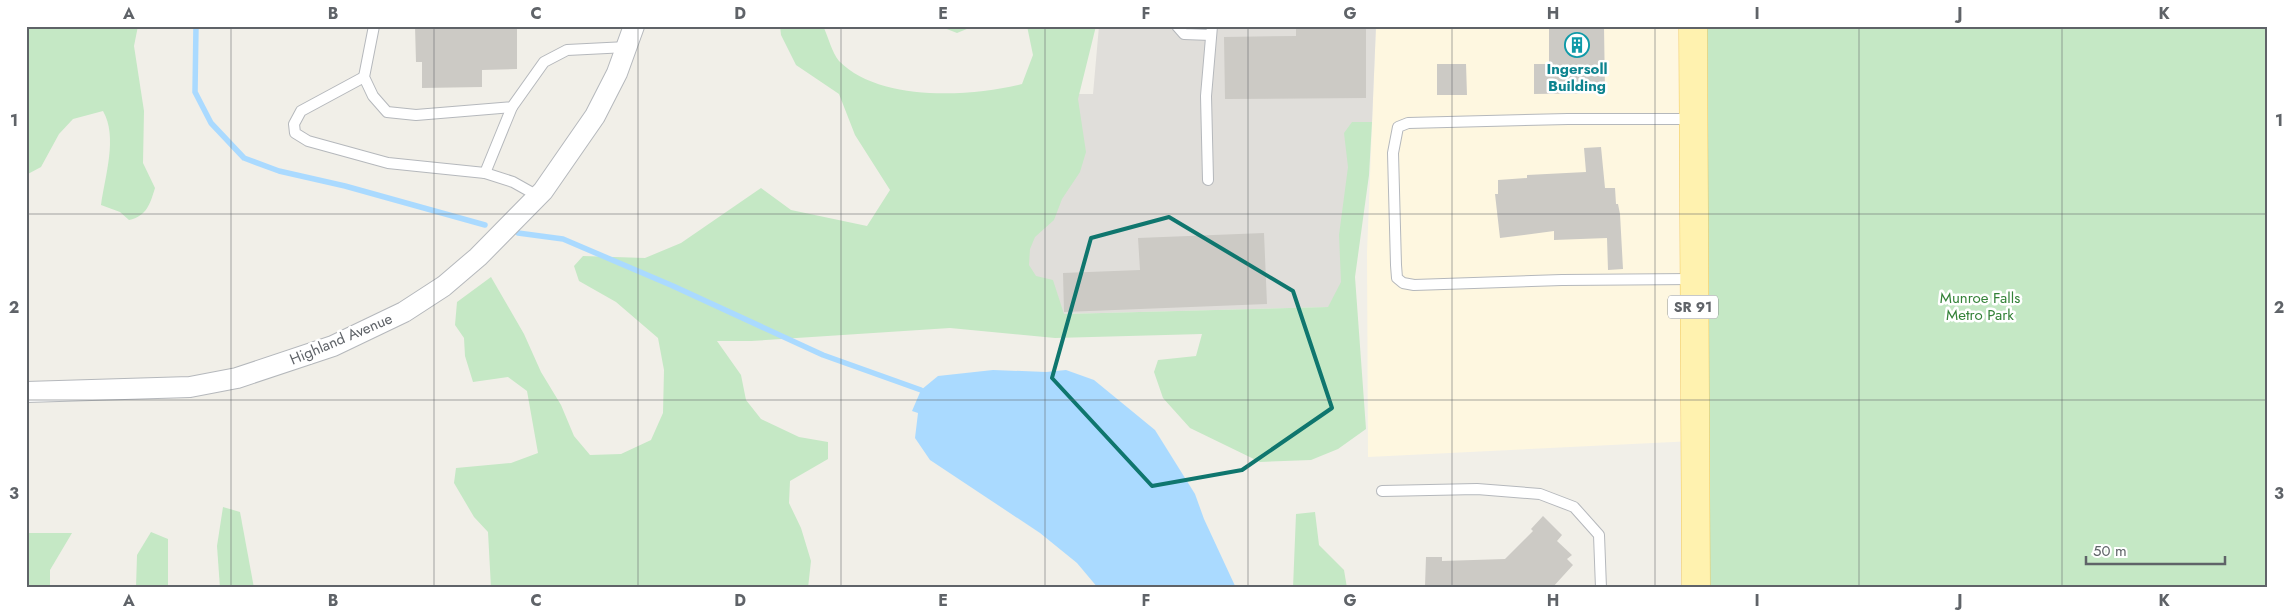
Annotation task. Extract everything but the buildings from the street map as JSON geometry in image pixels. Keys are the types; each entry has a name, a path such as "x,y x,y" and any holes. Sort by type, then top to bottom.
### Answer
{"main road":[{"name":"SR 91","path":"1693,26 1696,588"}],"street":[{"name":"Highland Avenue","path":"26,392 190,387 237,378 333,346 404,312 444,286 511,227 538,196 595,116 627,47 634,26"}],"lane":[{"path":"374,26 364,77 373,96 387,112 416,115 512,107"},
{"path":"1177,26 1184,34 1211,30 1206,96 1208,180"},
{"path":"484,173 512,107 544,62 567,50 627,47"},
{"path":"364,77 301,111 294,124 295,133 308,141 388,163 484,173 514,182 538,196"},
{"path":"1693,119 1559,119 1408,123 1398,127 1393,153 1396,266 1398,278 1403,283 1414,286 1562,280 1693,279"},
{"path":"1382,491 1477,489 1540,494 1574,507 1599,535 1601,588"}],"highlighted area":[{"path":"1169,217 1293,291 1332,408 1242,470 1152,486 1052,378 1091,238"}],"shaded area":[{"path":"1099,26 1376,26 1372,122 1362,123 1351,303 1328,307 1064,314 1023,301 1022,214 1063,94 1093,94"},
{"path":"1376,26 1693,26 1694,441 1368,457 1367,252"}],"green space":[{"path":"26,26 138,26 134,46 144,111 143,163 155,188 147,208 140,216 129,220 120,212 101,205 110,145 110,133 103,111 73,119 59,134 41,167 26,175"},
{"path":"780,26 823,26 839,61 856,74 877,84 901,90 926,93 952,93 978,92 1022,84 1033,55 1027,26 1096,26 1078,99 1086,152 1080,172 1062,199 1054,220 1035,237 1030,249 1029,265 1036,276 1053,280 1064,314 1328,307 1341,282 1339,235 1348,167 1344,133 1352,122 1372,122 1369,175 1355,277 1366,429 1338,449 1311,460 1260,462 1190,428 1163,398 1154,372 1158,360 1196,356 1202,334 1055,338 950,328 751,341 717,341 741,375 746,400 761,419 799,437 828,442 828,459 790,481 789,503 801,528 811,561 808,588 491,588 488,532 474,517 454,483 456,468 511,463 538,453 527,391 508,377 473,382 465,356 464,338 455,325 457,302 491,277 524,334 541,372 561,405 574,436 590,455 621,454 651,440 663,413 664,370 658,338 616,302 579,281 574,266 583,256 645,258 681,243 761,188 791,210 867,226 890,190 855,135 839,94 796,65 781,35"},
{"path":"939,26 974,26 957,33"},
{"name":"Munroe Falls Metro Park","path":"1693,26 2267,26 2267,588 1696,588"},
{"path":"223,507 240,512 254,588 220,588 217,546"},
{"path":"1315,512 1319,545 1344,570 1347,588 1293,588 1296,514"},
{"path":"151,532 168,539 168,588 136,588 137,555"},
{"path":"26,533 72,533 50,570 50,588 26,588"}],"water":[{"path":"993,370 1046,372 1066,370 1094,380 1155,430 1195,494 1204,519 1236,588 1098,588 1077,563 1040,533 930,460 915,438 918,413 912,411 921,390 938,376"}],"waterway":[{"path":"196,26 195,92 211,123 244,158 279,171 345,186 485,225"},
{"path":"518,233 563,239 673,286 823,355 921,390"}],"place":[{"name":"Ingersoll Building","path":"1577,45"}]}
